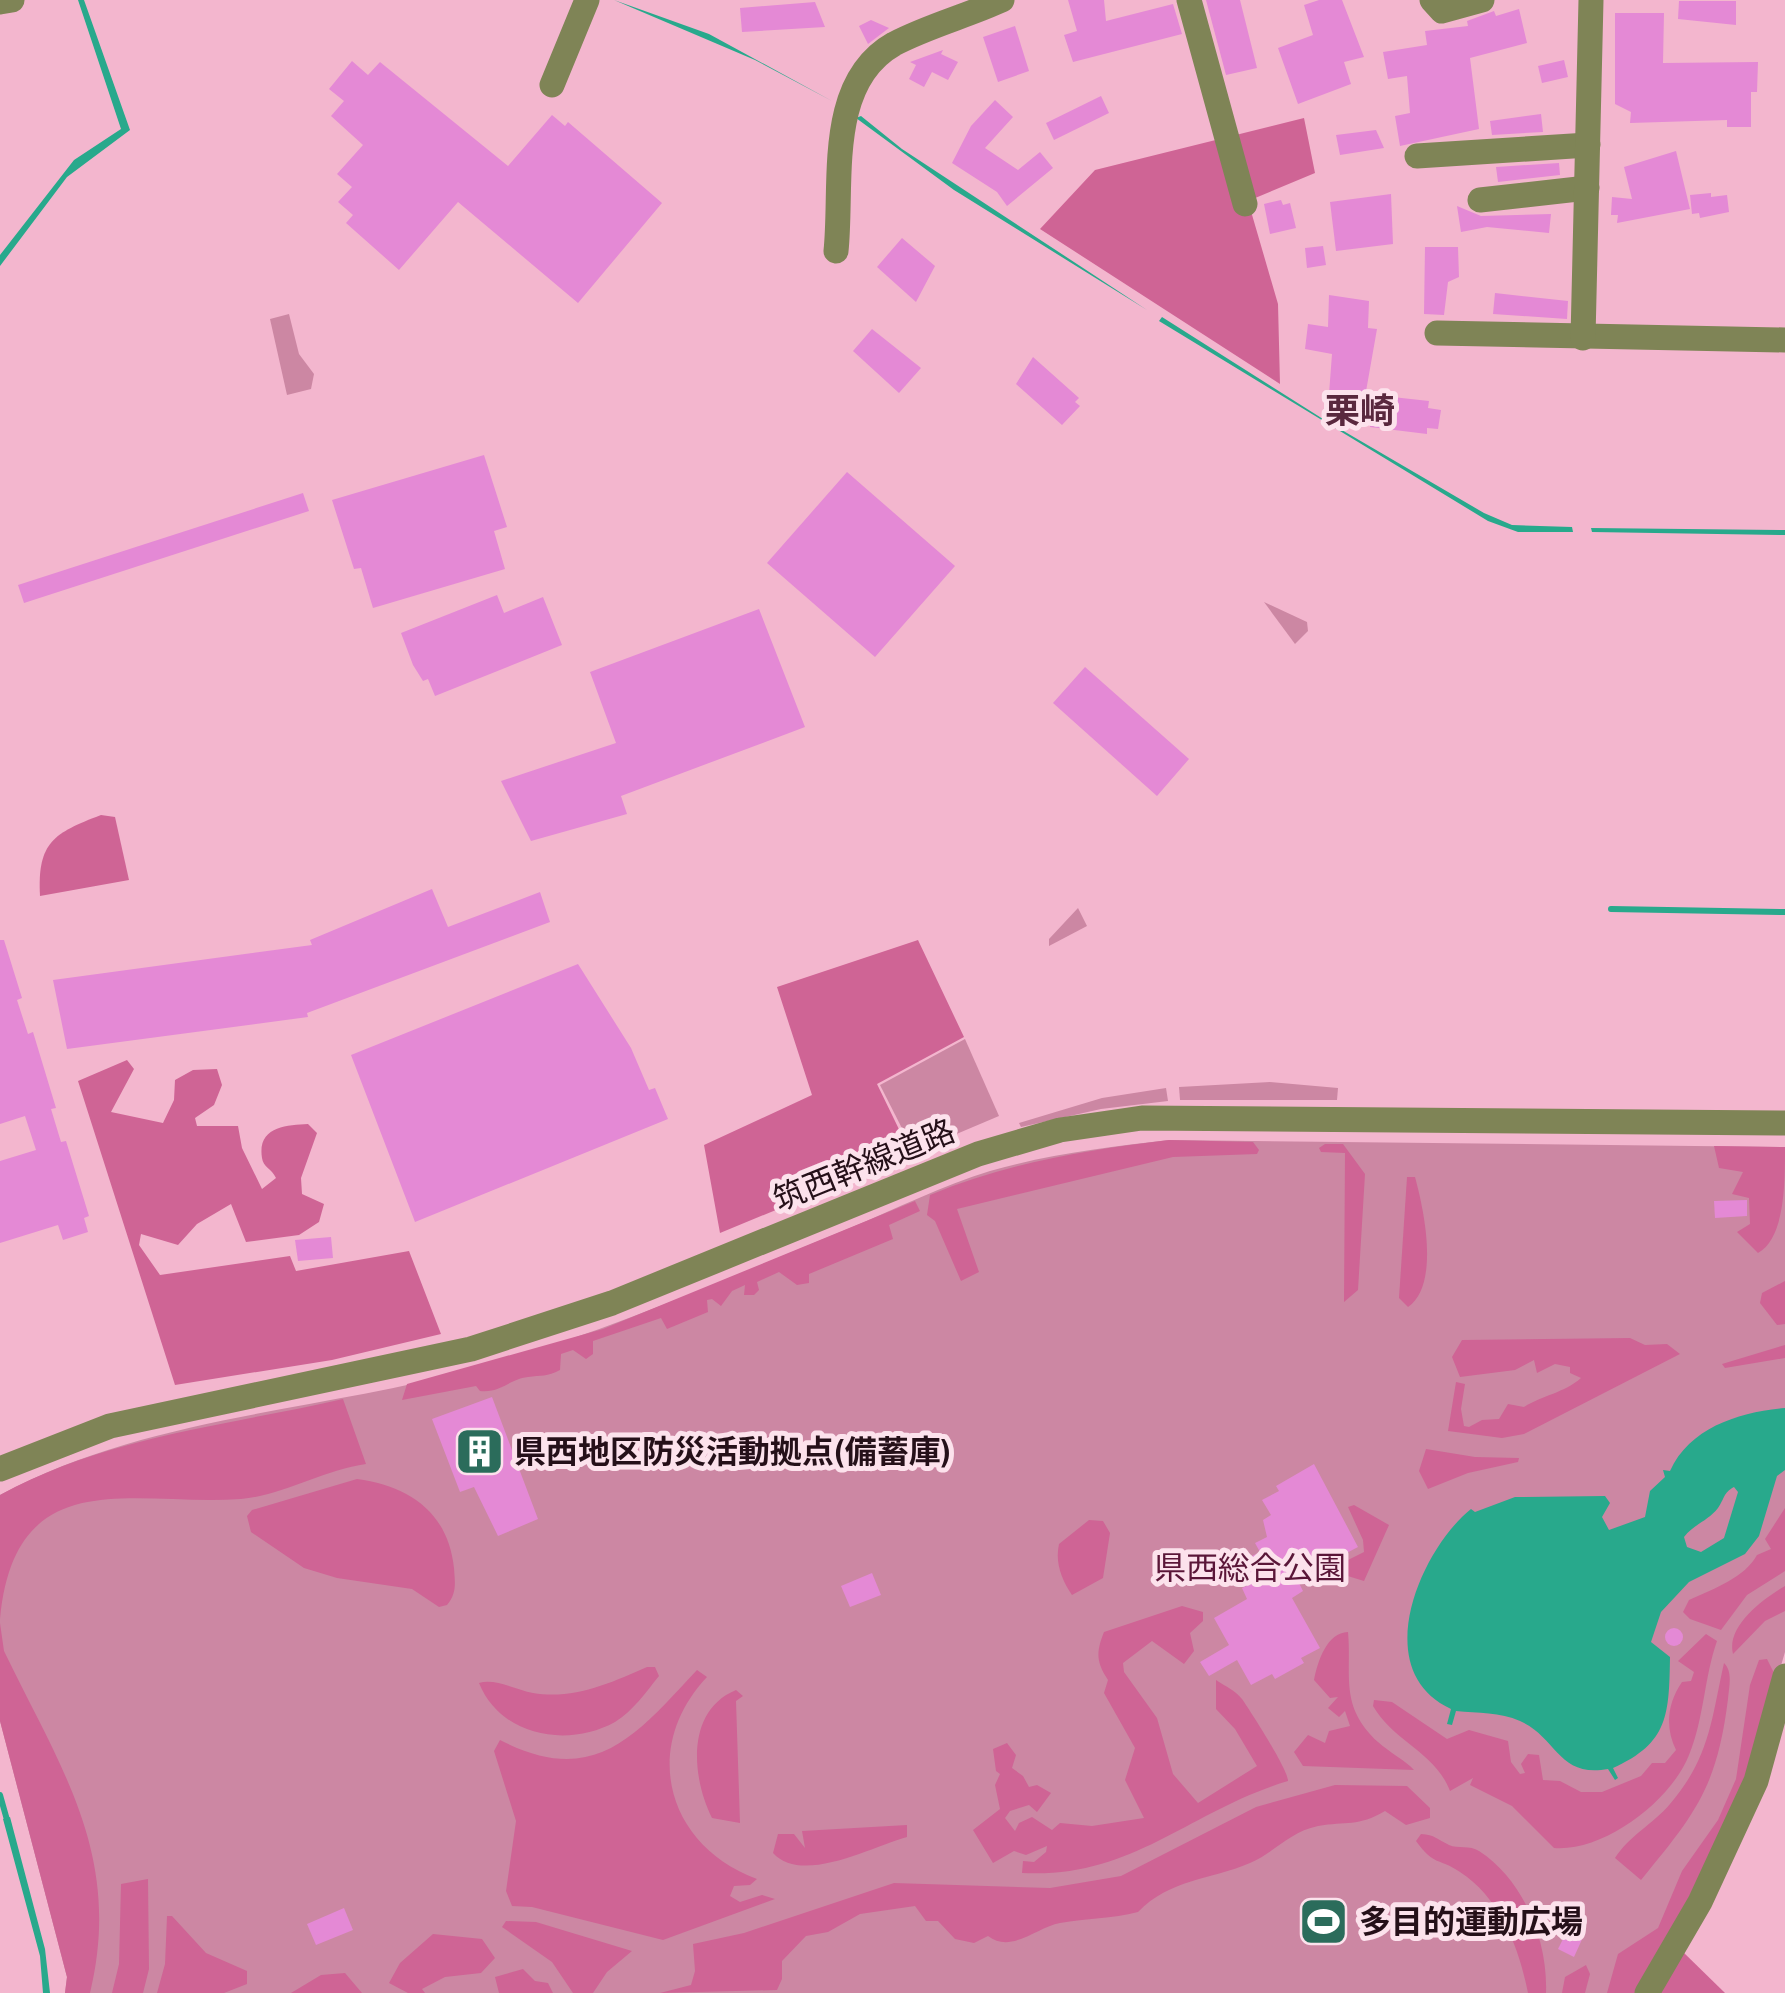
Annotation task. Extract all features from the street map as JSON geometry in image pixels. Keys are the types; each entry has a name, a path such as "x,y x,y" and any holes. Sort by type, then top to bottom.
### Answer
{"street":[{"path":"0,2 12,0"},
{"path":"552,85 587,0"},
{"path":"836,251 846,100 874,60 891,46 1002,0"},
{"path":"1190,0 1245,204"},
{"path":"1432,0 1442,10 1482,0"},
{"path":"1583,338 1591,0"},
{"path":"1416,156 1588,145"},
{"path":"1480,200 1587,188"},
{"path":"1438,334 1785,340"},
{"name":"筑西幹線道路","path":"0,1469 110,1426 470,1349 612,1304 978,1154 1060,1130 1142,1118 1785,1123"},
{"path":"1647,1993 1700,1902 1756,1781 1785,1676"}],"green space":[{"path":"289,314 299,354 314,374 311,389 287,395 270,319"},
{"path":"1264,602 1307,622 1308,631 1295,644"},
{"path":"1078,908 1087,926 1049,946 1049,939"},
{"path":"965,1039 999,1116 914,1152 880,1085"},
{"path":"1270,1082 1338,1088 1337,1100 1180,1100 1179,1087"},
{"path":"1166,1088 1168,1101 1101,1109 1021,1127 1019,1123 1102,1098"},
{"name":"県西総合公園","path":"1169,1140 1785,1147 1785,1652 1744,1791 1639,1993 65,1993 67,1977 0,1721 0,1495 113,1448 172,1432 414,1384 522,1355 664,1305 990,1171 1102,1148"}],"shaded area":[{"path":"78,0 84,0 130,130 67,177 0,266 0,255 74,160 121,129"},
{"path":"614,0 709,34 832,101 755,60"},
{"path":"861,116 902,149 1147,310 954,190 856,118"},
{"path":"1304,118 1315,173 1248,201 1278,304 1280,384 1040,229 1095,170"},
{"path":"1162,317 1323,419 1484,513 1512,525 1572,527 1573,532 1518,532 1488,521 1159,321"},
{"path":"1591,528 1785,530 1785,535 1592,532"},
{"path":"101,815 115,817 129,880 40,896 42,863 52,842 60,834"},
{"path":"918,940 964,1037 877,1084 911,1154 720,1233 704,1145 812,1095 777,987"},
{"path":"127,1060 134,1069 111,1112 163,1123 174,1100 175,1080 193,1070 217,1069 222,1085 214,1105 195,1118 197,1126 238,1126 242,1148 262,1189 276,1178 262,1158 264,1140 269,1134 282,1127 308,1124 317,1133 301,1178 302,1194 324,1204 319,1222 299,1235 246,1242 231,1204 197,1224 178,1245 141,1234 139,1245 160,1275 290,1256 296,1271 409,1251 441,1334 332,1360 175,1385 78,1081"},
{"path":"1169,1140 1253,1142 1259,1150 1257,1154 1173,1157 957,1209 979,1272 961,1281 935,1221 927,1215 930,1195 988,1174 1077,1153"},
{"path":"1343,1144 1365,1174 1358,1290 1344,1302 1345,1153 1321,1152 1319,1148"},
{"path":"1714,1146 1785,1147 1784,1193 1778,1223 1767,1246 1758,1253 1737,1232 1750,1224 1749,1198 1732,1194 1743,1172 1719,1168"},
{"path":"1407,1177 1415,1177 1427,1246 1424,1282 1408,1307 1399,1298"},
{"path":"915,1201 920,1211 889,1225 893,1239 809,1274 809,1283 797,1285 779,1272 757,1282 759,1290 754,1295 744,1295 745,1285 732,1291 721,1306 707,1300 708,1312 667,1329 661,1318 593,1341 593,1354 586,1359 573,1350 561,1354 560,1370 551,1374 521,1378 494,1390 480,1391 476,1386 402,1400 407,1384 603,1329"},
{"path":"1785,1281 1785,1324 1777,1325 1760,1303 1762,1293"},
{"path":"1630,1338 1645,1345 1667,1344 1680,1354 1524,1434 1502,1438 1448,1431 1456,1382 1465,1384 1461,1409 1464,1426 1469,1427 1482,1420 1499,1419 1508,1404 1524,1407 1581,1378 1570,1373 1570,1367 1555,1364 1537,1373 1534,1360 1515,1370 1460,1377 1452,1357 1462,1340"},
{"path":"1785,1345 1785,1358 1725,1368 1722,1364"},
{"path":"343,1399 366,1464 257,1497 122,1499 86,1502 55,1513 29,1534 10,1569 0,1619 0,1495 42,1475 125,1446"},
{"path":"1785,1408 1785,1470 1777,1476 1759,1536 1745,1554 1689,1582 1661,1612 1651,1642 1670,1657 1666,1711 1662,1725 1645,1748 1613,1768 1618,1778 1615,1780 1608,1769 1578,1768 1532,1728 1512,1718 1456,1711 1452,1725 1447,1724 1451,1709 1426,1691 1412,1667 1407,1640 1420,1580 1452,1528 1471,1509 1475,1512 1515,1497 1605,1496 1610,1503 1602,1517 1609,1530 1645,1517 1650,1491 1665,1477 1663,1470 1670,1471 1690,1443 1703,1433 1734,1418","holes":["1734,1487 1738,1492 1724,1538 1701,1552 1687,1547 1684,1537 1714,1512 1730,1489"]},
{"path":"1426,1449 1475,1457 1519,1458 1518,1462 1468,1473 1428,1489 1419,1471"},
{"path":"357,1479 409,1495 423,1505 444,1531 455,1583 447,1605 439,1607 412,1589 337,1578 304,1568 251,1532 247,1516 252,1510"},
{"path":"1354,1505 1389,1525 1364,1581 1328,1570 1364,1552 1363,1540 1348,1507"},
{"path":"1785,1508 1785,1571 1747,1595 1721,1630 1690,1619 1683,1612 1689,1600 1729,1581 1757,1555 1771,1549 1765,1539"},
{"path":"1089,1520 1103,1521 1110,1533 1103,1578 1072,1595 1060,1570 1059,1544"},
{"path":"1785,1586 1785,1611 1765,1621 1733,1654 1732,1644 1741,1624 1757,1606"},
{"path":"1182,1606 1203,1612 1203,1621 1190,1633 1194,1651 1184,1664 1152,1641 1123,1663 1124,1672 1157,1718 1173,1774 1198,1803 1257,1766 1235,1729 1216,1709 1216,1680 1242,1699 1288,1781 1097,1865 1061,1872 1022,1873 1023,1861 1034,1862 1046,1852 1047,1846 1026,1855 1014,1851 993,1863 973,1830 1000,1809 995,1785 1000,1774 996,1771 993,1749 1007,1743 1016,1755 1012,1768 1029,1787 1037,1785 1051,1793 1037,1812 1029,1805 1010,1811 1005,1818 1015,1831 1019,1823 1032,1817 1052,1830 1060,1823 1092,1826 1144,1818 1125,1780 1135,1748 1104,1693 1108,1680 1099,1662 1100,1645 1104,1632"},
{"path":"0,1623 4,1651 65,1775 92,1856 99,1898 98,1944 90,1993 65,1993 67,1977 0,1721"},
{"path":"1348,1632 1350,1690 1357,1716 1378,1742 1414,1770 1303,1766 1294,1752 1308,1735 1325,1743 1329,1731 1350,1726 1345,1711 1339,1717 1328,1708 1338,1697 1330,1698 1314,1680 1329,1642"},
{"path":"1706,1634 1717,1641 1694,1741 1680,1772 1652,1806 1634,1820 1594,1842 1573,1847 1554,1848 1512,1806 1470,1785 1473,1778 1450,1791 1435,1766 1392,1729 1373,1706 1374,1700 1392,1702 1447,1739 1469,1730 1508,1741 1511,1762 1520,1774 1525,1773 1521,1764 1528,1754 1539,1755 1543,1780 1560,1781 1581,1792 1602,1792 1641,1776 1652,1763 1665,1763 1676,1750 1670,1733 1671,1707 1682,1682 1691,1681 1694,1672 1678,1661"},
{"path":"1767,1659 1775,1675 1744,1791 1639,1993 1607,1993 1618,1954 1658,1928 1682,1871 1718,1820 1736,1779 1750,1685 1759,1660"},
{"path":"1724,1663 1729,1675 1728,1699 1710,1777 1690,1816 1641,1880 1615,1858 1670,1804 1693,1770 1712,1721"},
{"path":"655,1667 659,1676 628,1712 597,1730 577,1734 557,1735 519,1726 489,1701 479,1683 563,1694 606,1684"},
{"path":"697,1670 707,1677 686,1705 674,1734 670,1763 673,1792 684,1819 702,1844 726,1864 757,1879 750,1885 734,1886 730,1896 740,1902 762,1895 775,1899 663,1940 532,1907 512,1906 506,1891 516,1821 494,1751 500,1740 533,1754 562,1759 588,1757 633,1734"},
{"path":"736,1690 743,1696 736,1701 740,1823 712,1818 697,1765 697,1747 708,1713"},
{"path":"1335,1785 1407,1786 1430,1808 1430,1818 1406,1825 1385,1811 1359,1821 1308,1829 1250,1863 1163,1893 1138,1912 1051,1925 1015,1941 997,1941 988,1936 974,1943 955,1939 938,1921 926,1921 915,1906 860,1914 828,1932 806,1936 782,1961 782,1979 777,1990 660,1993 691,1985 695,1971 693,1944 744,1933 894,1883 1050,1888 1121,1876 1256,1807"},
{"path":"10,1817 45,1949 50,1993 43,1993 40,1956 3,1819"},
{"path":"907,1825 907,1837 819,1865 786,1862 773,1853 778,1834 794,1834 805,1848 802,1831"},
{"path":"1421,1834 1475,1849 1509,1878 1538,1933 1546,1993 1528,1993 1513,1941 1497,1910 1474,1883 1428,1855 1416,1841"},
{"path":"148,1879 149,1969 143,1993 112,1993 119,1964 121,1884"},
{"path":"167,1916 172,1916 206,1953 247,1971 247,1984 224,1993 157,1993 165,1964"},
{"path":"506,1921 536,1922 632,1951 607,1972 593,1993 573,1993 552,1962 502,1927"},
{"path":"433,1934 482,1939 495,1958 481,1973 445,1977 422,1989 425,1993 408,1993 389,1983 400,1963"},
{"path":"1681,1950 1725,1993 1655,1993"},
{"path":"1586,1965 1590,1974 1585,1993 1562,1993 1565,1977"},
{"path":"523,1969 535,1981 548,1983 553,1993 499,1993 495,1977"},
{"path":"345,1973 362,1993 291,1993 321,1975"}],"building":[{"path":"1068,0 1104,0 1106,21 1173,4 1182,34 1073,62 1064,35 1077,31"},
{"path":"1206,0 1240,0 1257,68 1226,75"},
{"path":"1319,0 1342,0 1364,57 1344,62 1351,84 1298,104 1278,48 1313,35 1304,5"},
{"path":"1679,1 1736,1 1736,25 1678,19"},
{"path":"815,2 825,27 742,32 740,8"},
{"path":"1519,9 1527,43 1470,58 1479,129 1400,146 1395,116 1410,113 1407,76 1388,79 1383,52 1427,45 1425,31 1468,26 1467,21 1494,11 1496,16"},
{"path":"1615,13 1664,13 1663,63 1758,62 1757,92 1751,92 1751,127 1727,127 1727,120 1630,123 1631,112 1615,104"},
{"path":"871,20 889,28 868,44 859,26"},
{"path":"1015,26 1029,71 998,82 983,37"},
{"path":"943,50 941,54 958,62 948,80 932,72 924,87 909,79 916,65 910,62"},
{"path":"1564,60 1568,77 1542,83 1538,66"},
{"path":"352,61 368,75 380,62 508,166 552,115 565,126 568,122 662,203 578,303 458,202 399,270 346,223 353,215 338,202 352,187 337,174 363,145 331,116 344,101 329,89"},
{"path":"1101,96 1109,113 1054,140 1046,123"},
{"path":"995,100 1013,117 985,148 1018,170 1040,152 1053,168 1007,206 997,192 952,163 971,126"},
{"path":"1541,114 1543,132 1492,135 1490,121"},
{"path":"1376,130 1384,148 1340,155 1336,135"},
{"path":"1676,151 1690,209 1617,223 1618,215 1611,215 1612,197 1632,199 1624,167"},
{"path":"1559,163 1560,175 1498,182 1496,167"},
{"path":"1711,193 1711,197 1727,195 1729,212 1700,218 1699,213 1692,214 1690,195"},
{"path":"1391,194 1393,244 1336,251 1330,202"},
{"path":"1281,200 1283,205 1290,203 1296,228 1270,234 1264,204"},
{"path":"1457,206 1481,216 1551,214 1549,233 1487,227 1461,232"},
{"path":"902,238 935,266 916,302 877,267"},
{"path":"1323,246 1326,265 1307,268 1305,248"},
{"path":"1425,247 1458,247 1459,277 1448,282 1444,315 1424,314"},
{"path":"1495,293 1568,301 1567,319 1493,314"},
{"path":"1329,295 1369,301 1368,328 1377,329 1365,397 1329,394 1332,354 1305,349 1308,324 1328,327"},
{"path":"872,329 921,368 899,393 853,351"},
{"path":"1033,357 1079,398 1075,402 1080,406 1062,425 1016,384"},
{"path":"1374,395 1429,401 1428,408 1441,410 1438,429 1427,428 1427,434 1370,427"},
{"path":"484,455 507,527 494,531 505,569 373,608 361,568 354,569 332,500"},
{"path":"847,472 955,566 875,657 767,563"},
{"path":"303,493 309,511 24,603 18,585"},
{"path":"497,595 504,613 543,597 562,645 435,696 428,679 423,681 413,665 401,633"},
{"path":"759,609 805,727 621,796 627,814 531,841 501,781 616,743 590,672"},
{"path":"1085,667 1189,759 1157,796 1053,703"},
{"path":"432,889 448,927 540,892 550,922 307,1013 308,1017 67,1049 53,980 312,945 310,940"},
{"path":"0,940 4,940 22,998 17,1000 28,1034 33,1032 56,1108 51,1109 61,1142 66,1141 89,1216 84,1218 88,1232 63,1240 58,1225 0,1243 0,1161 36,1150 25,1116 0,1124"},
{"path":"578,964 631,1048 649,1090 655,1088 668,1119 415,1222 351,1055"},
{"path":"1747,1200 1747,1216 1715,1218 1714,1201"},
{"path":"331,1237 333,1258 298,1261 295,1240"},
{"name":"県西地区防災活動拠点(備蓄庫)","path":"492,1397 538,1519 498,1536 474,1487 460,1492 432,1419"},
{"path":"1314,1464 1358,1547 1297,1579 1303,1591 1292,1598 1320,1648 1301,1658 1304,1663 1275,1679 1272,1674 1251,1685 1237,1660 1209,1676 1200,1662 1229,1645 1214,1618 1247,1599 1242,1588 1251,1584 1240,1562 1260,1552 1255,1543 1267,1537 1263,1520 1271,1515 1262,1500 1279,1491 1276,1486"},
{"path":"872,1573 881,1595 850,1607 841,1586"},
{"path":"1674,1628 1681,1630 1681,1644 1674,1646 1667,1644 1665,1637 1667,1630"},
{"path":"344,1908 353,1930 316,1945 307,1924"},
{"path":"1569,1927 1584,1935 1574,1957 1558,1949"}],"waterway":[{"path":"1611,909 1785,912"},
{"path":"0,1795 9,1827"}],"place":[{"name":"県西地区防災活動拠点(備蓄庫)","path":"479,1452"},
{"name":"多目的運動広場","path":"1324,1922"}],"district":[{"name":"栗崎","path":"1360,411"}]}
